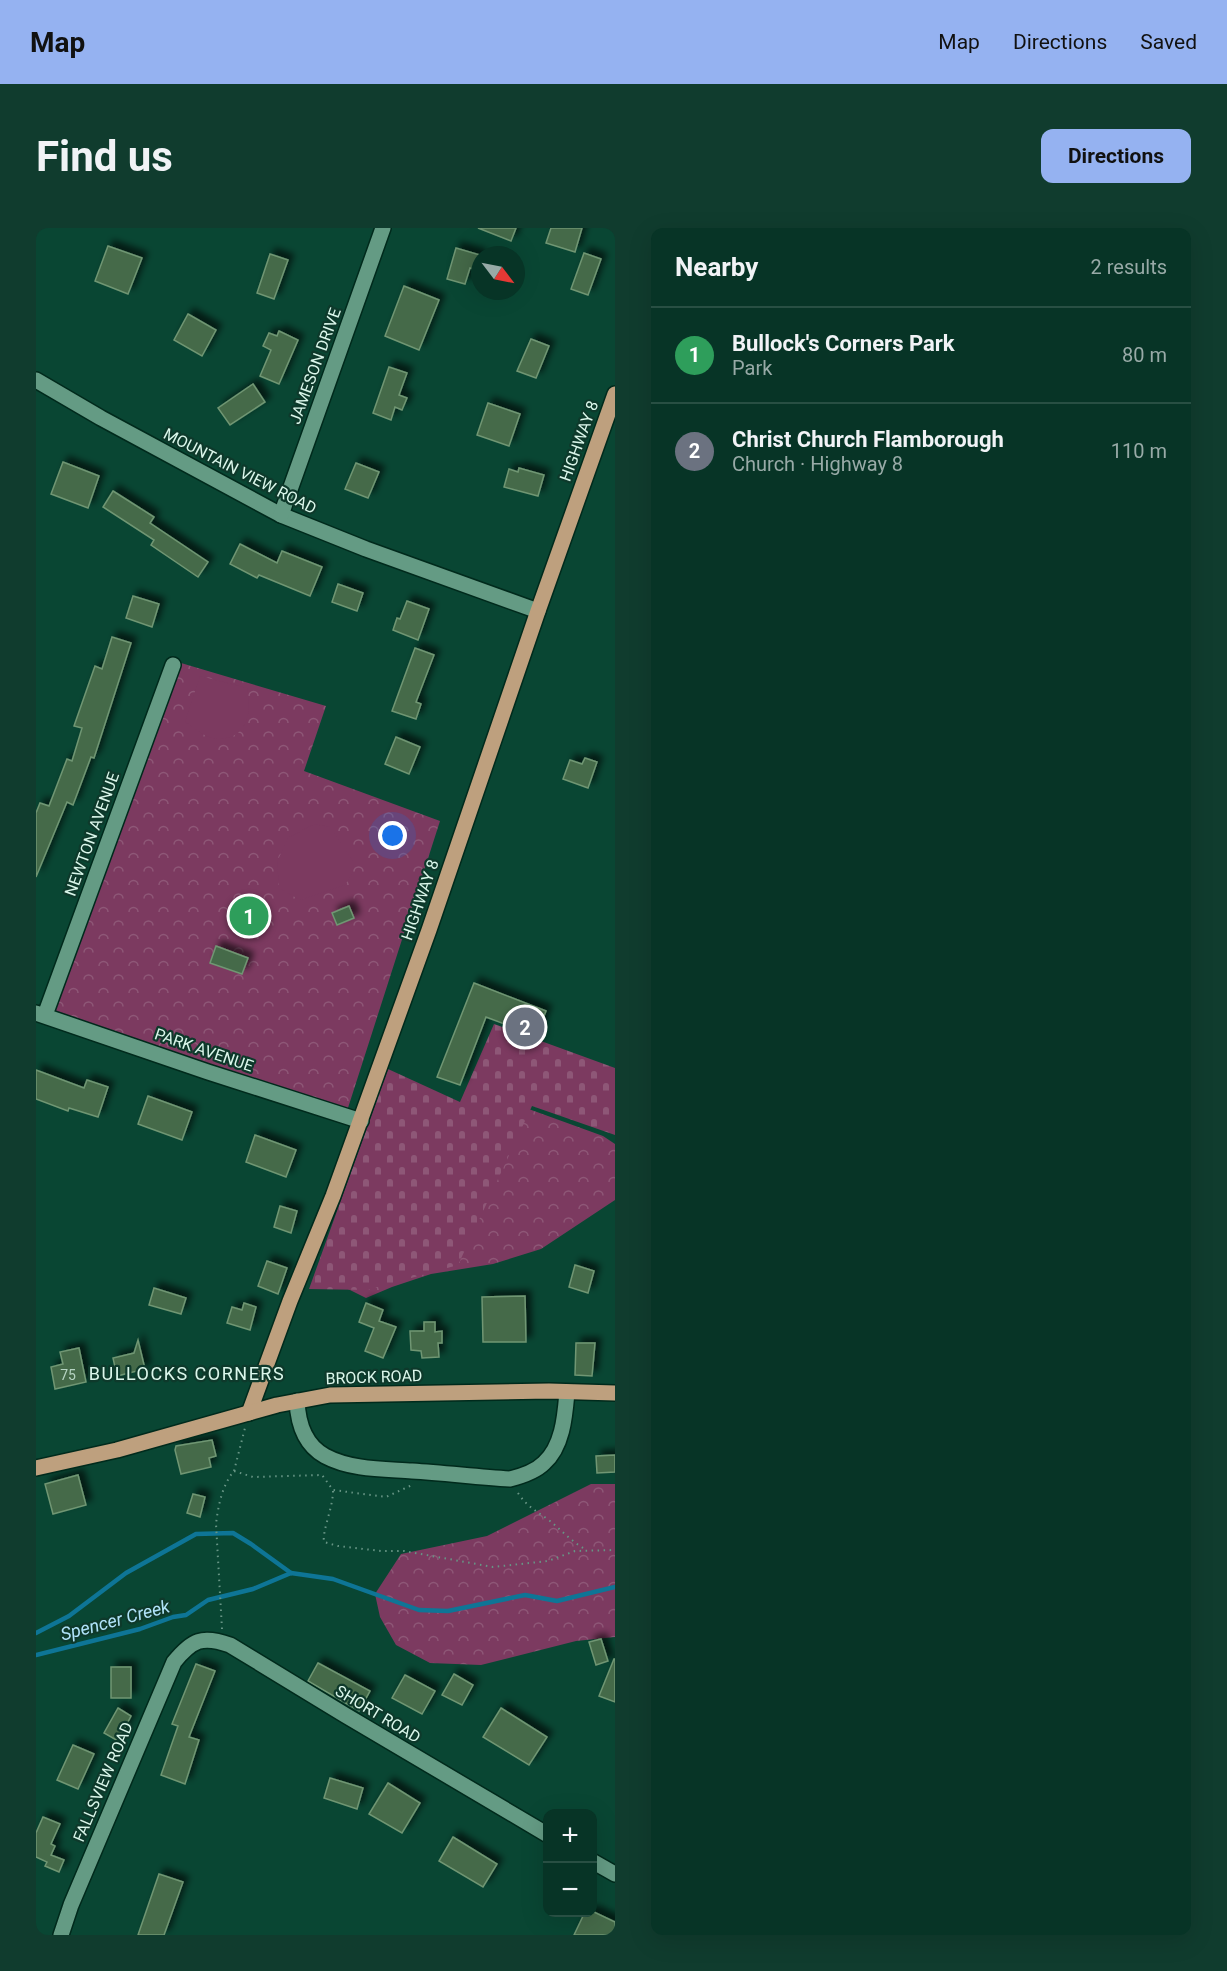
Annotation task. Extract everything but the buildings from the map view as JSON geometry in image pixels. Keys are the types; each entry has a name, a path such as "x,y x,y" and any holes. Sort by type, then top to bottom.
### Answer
{"main road":[{"name":"HIGHWAY 8","path":"249,1413 290,1301 361,1121 615,394"},
{"name":"BROCK ROAD","path":"36,1468 117,1450 297,1401 330,1395 615,1393"}],"street":[{"name":"JAMESON DRIVE","path":"281,515 383,228"},
{"name":"MOUNTAIN VIEW ROAD","path":"36,380 111,424 281,515 366,549 538,611"},
{"name":"NEWTON AVENUE","path":"41,1014 173,665"},
{"name":"PARK AVENUE","path":"41,1014 361,1121"},
{"path":"297,1401 297,1417 303,1434 315,1448 326,1456 346,1464 510,1479 526,1474 544,1464 555,1449 564,1422 567,1392"},
{"name":"SHORT ROAD","path":"187,1647 202,1640 219,1641 230,1645 345,1716 543,1832"},
{"name":"FALLSVIEW ROAD","path":"62,1935 71,1905 174,1662 187,1647"},
{"path":"596,1863 615,1874"}],"path":[{"path":"220,1616 216,1524 228,1479 234,1472 249,1413"},
{"path":"234,1472 253,1477 322,1475 333,1490 333,1504 323,1535 324,1542 338,1546 404,1551 493,1567 548,1561 575,1551 615,1550"},
{"path":"333,1490 386,1497 408,1488 429,1472"},
{"path":"510,1479 530,1508 587,1550"}],"green space":[{"path":"181,663 326,706 304,771 440,821 347,1111 54,1012"},
{"path":"200,676 247,688 248,717 245,725 233,736 213,738 202,734 185,722"},
{"path":"314,824 330,827 353,861 353,872 345,885 300,900 279,888 277,862 288,838"},
{"path":"494,1024 615,1068 615,1135 532,1106 458,1265 368,1290 309,1289 388,1069 460,1102"},
{"path":"501,1099 603,1136 615,1144 615,1200 541,1249 493,1264 431,1274 366,1298 342,1286"},
{"path":"591,1484 615,1484 615,1637 576,1641 481,1665 430,1663 396,1645 380,1617 375,1594 401,1554 487,1536"}],"waterway":[{"path":"36,1633 69,1616 126,1573 196,1534 233,1533 291,1573"},
{"name":"Spencer Creek","path":"36,1655 186,1615 208,1600 253,1589 291,1573 333,1579 419,1610 448,1611 525,1595 557,1601 615,1587"}],"place":[{"name":"Bullock's Corners Park","path":"249,916"},
{"name":"Christ Church Flamborough","path":"525,1027"}],"district":[{"name":"BULLOCKS CORNERS","path":"187,1373"}]}
